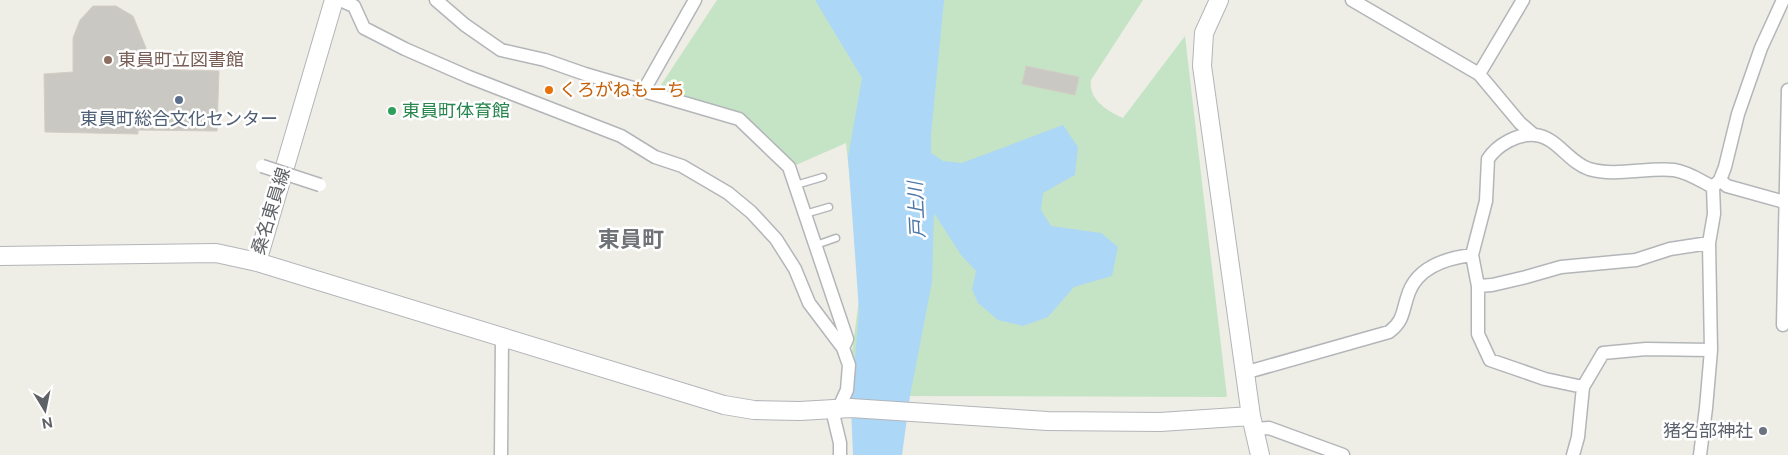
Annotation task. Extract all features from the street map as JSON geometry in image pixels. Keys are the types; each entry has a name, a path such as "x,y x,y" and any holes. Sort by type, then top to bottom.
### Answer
{"street":[{"name":"桑名東員線","path":"0,256 216,254 257,262 334,0"},
{"path":"340,0 354,6 364,28 405,49 469,77 621,136 655,157 682,166 728,192 751,212 776,239 795,269 809,303 843,348 849,365 847,390 844,408 834,418 840,443 840,455"},
{"path":"436,0 449,5 465,25 501,50 545,60 585,74 739,119 789,166 848,339 843,348"},
{"path":"644,90 695,0"},
{"path":"1220,0 1204,33 1202,66 1244,373 1252,422 1260,455"},
{"path":"1352,0 1479,74 1520,123 1534,135 1552,142 1576,163 1592,170 1673,170 1787,203"},
{"path":"1479,74 1522,0"},
{"path":"1784,0 1788,12"},
{"path":"1700,455 1711,350 1709,243 1714,214 1716,184 1761,48 1784,0"},
{"path":"1783,325 1788,90"},
{"path":"1534,135 1523,136 1502,145 1488,158 1484,208 1472,255 1478,286 1478,334 1490,360 1545,379 1583,387"},
{"path":"262,166 320,185"},
{"path":"1478,286 1501,283 1560,266 1636,260 1670,250 1709,243"},
{"path":"1244,373 1389,332 1400,324 1409,291 1420,275 1441,260 1472,255"},
{"path":"257,262 724,405 763,410 800,411 844,408 1047,421 1252,422 1343,455"},
{"path":"501,455 502,338"},
{"path":"1573,455 1578,437 1583,387 1603,353 1646,349 1711,350"}],"lane":[{"path":"796,185 823,177"},
{"path":"805,214 829,207"},
{"path":"816,245 836,238"}],"green space":[{"path":"717,0 1143,0 1091,80 1092,93 1100,104 1123,118 1185,36 1227,397 898,396 847,390 861,284 846,143 796,165 739,119 661,85"}],"water":[{"name":"戸上川","path":"815,0 944,0 931,135 931,153 943,161 962,163 1063,125 1078,147 1075,175 1043,193 1041,210 1051,226 1101,233 1118,247 1112,276 1074,287 1048,317 1023,326 998,320 978,303 972,289 976,271 961,255 934,213 932,282 910,396 902,455 853,455 851,408 859,310 848,157 862,78"}],"building":[{"name":"東員町立図書館","path":"93,6 116,6 133,16 146,48 140,69 219,71 217,131 138,130 138,134 45,132 44,74 73,72 73,38 80,20"},
{"path":"1026,66 1079,77 1075,95 1022,84"}],"place":[{"name":"東員町立図書館","path":"108,60"},
{"name":"くろがねもーち","path":"549,90"},
{"name":"東員町総合文化センター","path":"179,100"},
{"name":"東員町体育館","path":"392,111"},
{"name":"猪名部神社","path":"1763,431"}],"district":[{"name":"東員町","path":"631,239"}]}
